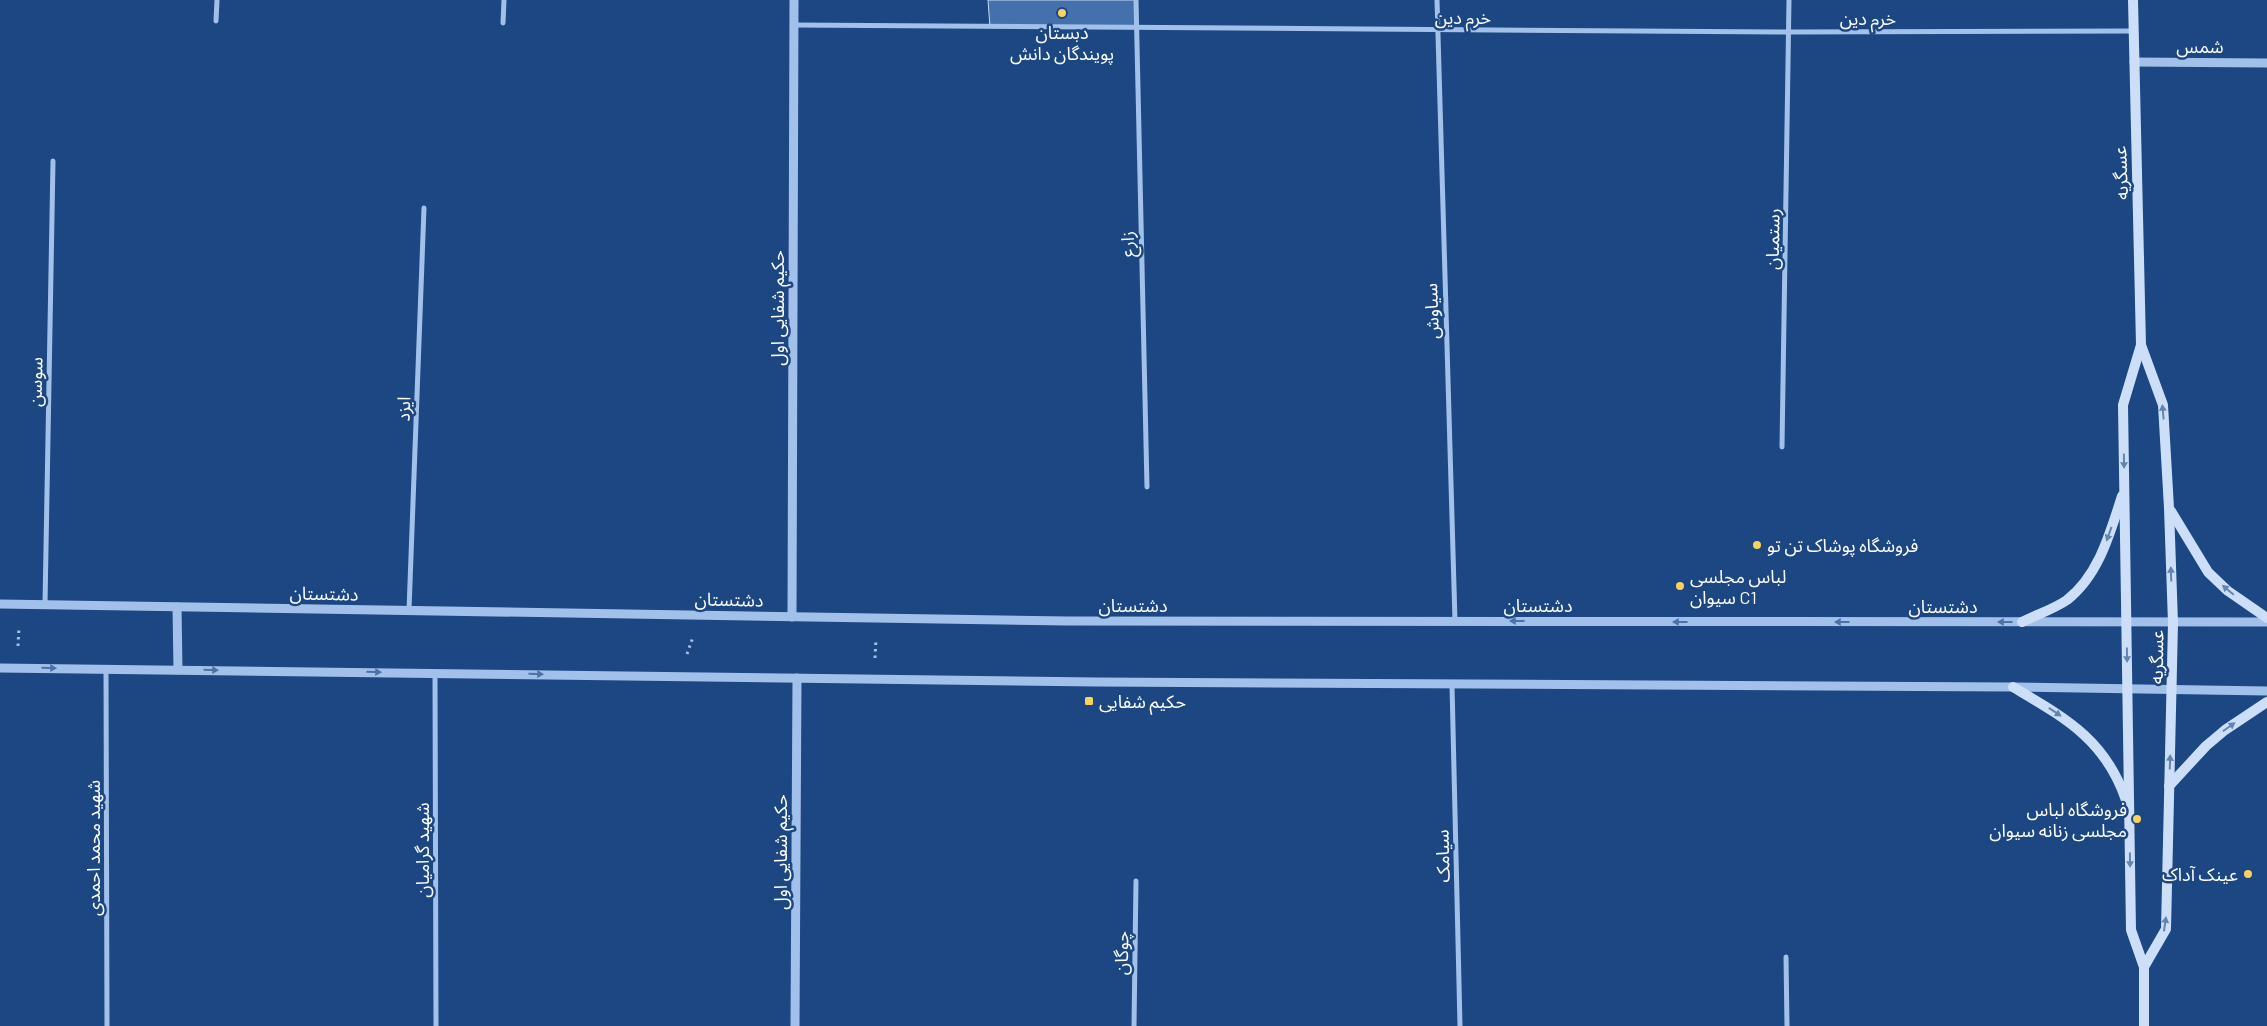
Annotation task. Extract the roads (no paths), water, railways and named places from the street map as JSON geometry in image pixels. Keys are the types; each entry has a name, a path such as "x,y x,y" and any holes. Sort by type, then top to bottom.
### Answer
{"main road":[{"name":"عسگریه","path":"2132,0 2141,344 2123,405 2131,930 2144,967 2144,1026"},
{"name":"عسگریه","path":"2141,344 2163,406 2173,623 2166,929 2144,967"},
{"path":"2022,622 2065,601 2084,585 2104,549 2124,488"},
{"path":"2169,508 2208,572 2228,591 2267,618"},
{"path":"2013,687 2078,728 2102,752 2119,780 2129,809"},
{"path":"2169,786 2212,740 2267,702"}],"street":[{"path":"216,21 218,0"},
{"path":"503,23 504,0"},
{"name":"حکیم شفایی اول","path":"792,617 794,0"},
{"name":"زارع","path":"1136,0 1135,28 1147,487"},
{"name":"سیاوش","path":"1437,0 1436,30 1455,621"},
{"name":"رستمیان","path":"1782,447 1789,0"},
{"name":"خرم دین","path":"794,25 1789,32 2133,31"},
{"name":"شمس","path":"2134,62 2267,63"},
{"name":"سوسن","path":"45,604 53,161"},
{"name":"ایزد","path":"409,610 424,208"},
{"name":"دشتستان","path":"0,604 1067,621 2267,622"},
{"path":"177,607 178,670"},
{"path":"0,668 1452,685 2013,687 2267,692"},
{"name":"شهید محمد احمدی","path":"106,669 107,1026"},
{"name":"شهید گرامیان","path":"435,673 436,1026"},
{"name":"حکیم شفایی اول","path":"795,1026 797,678"},
{"name":"سیامک","path":"1452,685 1460,1026"},
{"name":"چوگان","path":"1134,1026 1136,881"},
{"path":"1786,957 1787,1026"}],"place":[{"name":"دبستان پویندگان دانش","path":"1062,13"},
{"name":"فروشگاه پوشاک تن تو","path":"1757,545"},
{"name":"لباس مجلسی سیوان C1","path":"1680,586"},
{"name":"حکیم شفایی","path":"1089,701"},
{"name":"فروشگاه لباس مجلسی زنانه سیوان","path":"2137,819"},
{"name":"عینک آداک","path":"2248,874"}]}
